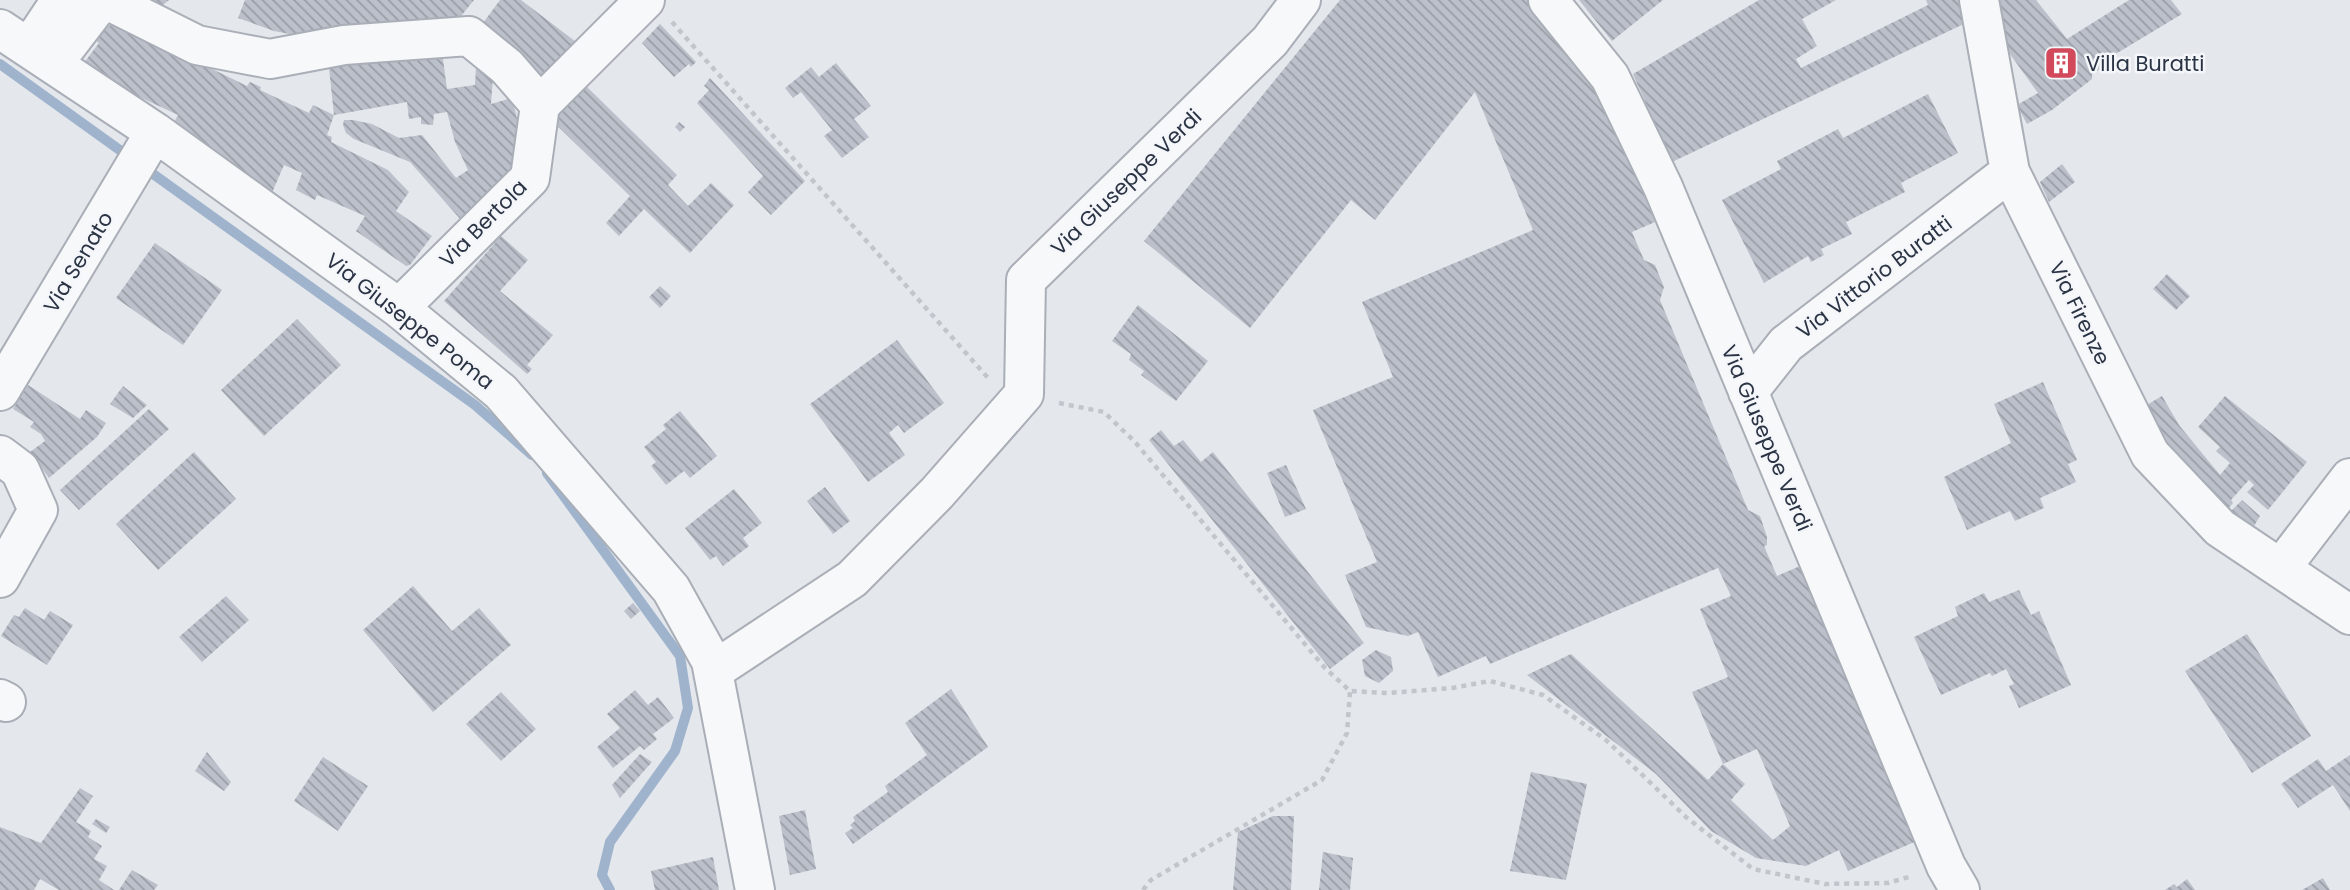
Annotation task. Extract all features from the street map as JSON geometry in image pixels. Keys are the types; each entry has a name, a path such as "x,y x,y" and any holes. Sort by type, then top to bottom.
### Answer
{"street":[{"path":"27,47 61,0"},
{"path":"27,47 102,0"},
{"path":"107,0 197,45 270,59 344,45 469,36 507,67 540,105 658,10"},
{"name":"Via Giuseppe Verdi","path":"1024,394 1026,280 1270,41 1301,0"},
{"name":"Via Giuseppe Verdi","path":"1548,0 1610,78 1662,187 1953,878"},
{"name":"Via Firenze","path":"1979,0 2010,172 2150,454 2220,528 2350,614"},
{"name":"Via Giuseppe Poma","path":"27,47 155,132 399,308 501,392 662,579 711,661 755,890"},
{"name":"Via Bertola","path":"399,308 530,178 540,105"},
{"name":"Via Senato","path":"0,391 155,132"},
{"name":"Via Vittorio Buratti","path":"1748,392 1786,344 2010,172"},
{"path":"713,671 852,579 937,493 1024,394"},
{"path":"0,456 20,470 38,510 0,578"},
{"path":"2281,568 2350,478"}],"path":[{"path":"658,10 985,376 1004,389 1104,412 1135,442 1325,668 1350,691 1388,693 1452,688 1490,681 1543,695 1606,740 1687,818 1753,869 1825,884 1953,878"},
{"path":"1143,890 1151,880 1322,779 1348,733 1350,691"}],"building":[{"path":"133,0 169,0 147,18"},
{"path":"245,0 474,0 450,30 306,37 274,31 238,18"},
{"path":"500,0 521,0 584,48 543,81 477,31"},
{"path":"1340,0 1534,0 1592,68 1655,222 1632,232 1644,260 1655,265 1664,287 1660,300 1748,510 1760,516 1767,537 1767,545 1764,546 1777,576 1800,566 1919,840 1848,871 1839,850 1806,866 1756,858 1711,831 1656,774 1527,675 1571,654 1708,780 1723,764 1692,692 1728,677 1700,609 1731,596 1718,568 1490,664 1486,656 1438,677 1418,632 1408,636 1366,627 1345,575 1377,562 1313,410 1393,377 1362,302 1533,230 1475,92 1375,220 1351,200 1250,328 1144,241","holes":["1757,749 1790,826 1773,840 1731,800 1745,784 1723,764"]},
{"path":"1579,0 1663,0 1612,41"},
{"path":"1759,0 1836,0 1802,19 1817,46 1796,59 1801,68 1928,5 1926,0 1966,0 1966,23 1672,162 1633,74"},
{"name":"Villa Buratti","path":"1997,0 2036,0 2067,39 2129,0 2171,0 2182,14 2104,61 2106,65 2092,74 2092,79 2052,110 2027,124 2017,105 2038,93 2005,47"},
{"path":"116,22 247,86 250,82 261,87 260,90 309,113 313,105 334,115 327,135 332,137 331,142 388,170 409,192 396,211 432,236 410,265 406,266 356,231 365,216 317,195 315,200 296,190 302,173 284,165 271,195 172,126 178,115 114,85 83,64 99,43 95,40 102,30"},
{"path":"660,24 696,62 691,67 689,64 674,77 642,43"},
{"path":"441,45 447,89 475,85 477,49 494,63 491,104 512,98 525,151 523,171 468,228 410,162 354,139 346,133 343,125 344,120 353,120 372,124 399,138 422,135 456,178 468,170 455,142 447,112 434,114 433,125 421,124 421,117 409,119 407,102 334,115 329,68"},
{"path":"836,63 871,106 854,119 869,137 842,158 824,136 832,130 801,92 793,98 785,88 811,67 819,77"},
{"path":"710,78 805,181 771,215 748,192 763,176 697,103 709,90 704,86"},
{"path":"585,85 677,175 668,185 688,206 711,183 734,205 690,253 644,209 619,236 606,223 630,196 551,120"},
{"path":"1928,94 1958,153 1901,183 1905,192 1846,222 1852,234 1821,249 1824,255 1811,262 1808,256 1764,283 1722,200 1781,169 1777,161 1838,129 1843,138"},
{"path":"679,122 685,127 680,132 675,127"},
{"path":"2062,164 2075,182 2049,202 2040,182"},
{"path":"501,236 528,260 500,291 553,335 527,365 532,369 527,374 444,301"},
{"path":"155,243 222,290 183,345 116,298"},
{"path":"2167,274 2190,296 2176,310 2153,289"},
{"path":"660,286 671,296 660,308 649,297"},
{"path":"1138,305 1208,361 1176,401 1141,375 1144,371 1129,360 1131,354 1112,341"},
{"path":"297,319 341,365 264,436 221,390"},
{"path":"897,340 944,403 904,433 898,425 889,433 905,455 868,482 810,404"},
{"path":"2043,382 2077,460 2068,464 2076,482 2040,498 2044,508 2015,521 2010,511 1967,530 1944,477 2011,443 1994,404"},
{"path":"28,385 80,419 86,410 106,423 97,437 49,478 30,452 45,441 41,434 30,427 34,422 13,409"},
{"path":"123,386 147,405 133,418 110,404"},
{"path":"2162,396 2179,425 2220,475 2230,463 2216,451 2220,447 2198,427 2225,396 2307,462 2268,510 2247,492 2254,485 2249,480 2231,500 2233,503 2228,509 2170,453 2145,406"},
{"path":"149,409 169,429 79,510 60,490"},
{"path":"680,411 717,456 690,478 684,471 666,485 651,466 656,462 644,447 666,429 663,425"},
{"path":"1161,430 1174,446 1183,440 1201,462 1213,452 1364,643 1330,669 1149,440"},
{"path":"194,452 236,499 158,570 116,524"},
{"path":"1286,465 1306,509 1285,517 1267,473"},
{"path":"825,487 850,521 833,534 807,501"},
{"path":"734,489 762,523 743,538 749,546 723,566 716,556 710,560 685,528"},
{"path":"2242,500 2260,516 2254,526 2231,511"},
{"path":"413,586 452,631 479,608 511,645 433,712 363,630"},
{"path":"2019,590 2031,615 2039,611 2071,685 2019,708 2009,686 2014,684 2006,669 1992,676 1990,673 1941,695 1914,637 1958,616 1955,607 1984,593 1989,602"},
{"path":"226,596 249,620 202,662 179,637"},
{"path":"633,603 640,611 631,619 624,611"},
{"path":"25,608 44,620 50,611 73,625 47,665 1,636 14,615 19,617"},
{"path":"2247,634 2311,736 2252,773 2185,671"},
{"path":"1376,650 1391,657 1393,671 1379,683 1365,676 1362,660"},
{"path":"951,689 988,747 853,844 845,833 853,828 850,825 855,821 853,817 888,792 885,786 927,755 905,723"},
{"path":"635,690 648,705 658,697 674,718 653,734 657,739 644,750 640,746 613,768 597,747 620,728 607,714"},
{"path":"501,692 536,729 501,761 466,724"},
{"path":"207,752 231,782 224,791 195,771"},
{"path":"640,754 652,762 620,798 612,785"},
{"path":"2350,755 2350,811 2333,785 2298,808 2281,784 2318,759 2326,771"},
{"path":"323,757 368,786 338,831 294,801"},
{"path":"1531,772 1587,784 1566,880 1510,871"},
{"path":"80,788 93,796 76,822 91,831 88,837 102,846 94,859 107,866 99,880 114,890 59,890 40,879 34,890 0,890 0,827 41,843"},
{"path":"805,810 816,869 790,875 779,816"},
{"path":"1273,816 1294,816 1291,890 1233,890 1238,832"},
{"path":"96,819 110,827 106,833 92,824"},
{"path":"1323,852 1353,858 1350,890 1319,890"},
{"path":"713,857 719,890 655,890 651,871"},
{"path":"132,870 158,885 154,890 119,890"},
{"path":"2323,878 2330,890 2302,890"},
{"path":"2187,879 2195,890 2165,890 2174,884 2177,887"}],"waterway":[{"path":"0,64 475,405 532,455"},
{"path":"547,473 680,656 688,708 675,751 610,842 602,875 610,890"}],"place":[{"name":"Villa Buratti","path":"2061,63"}]}
